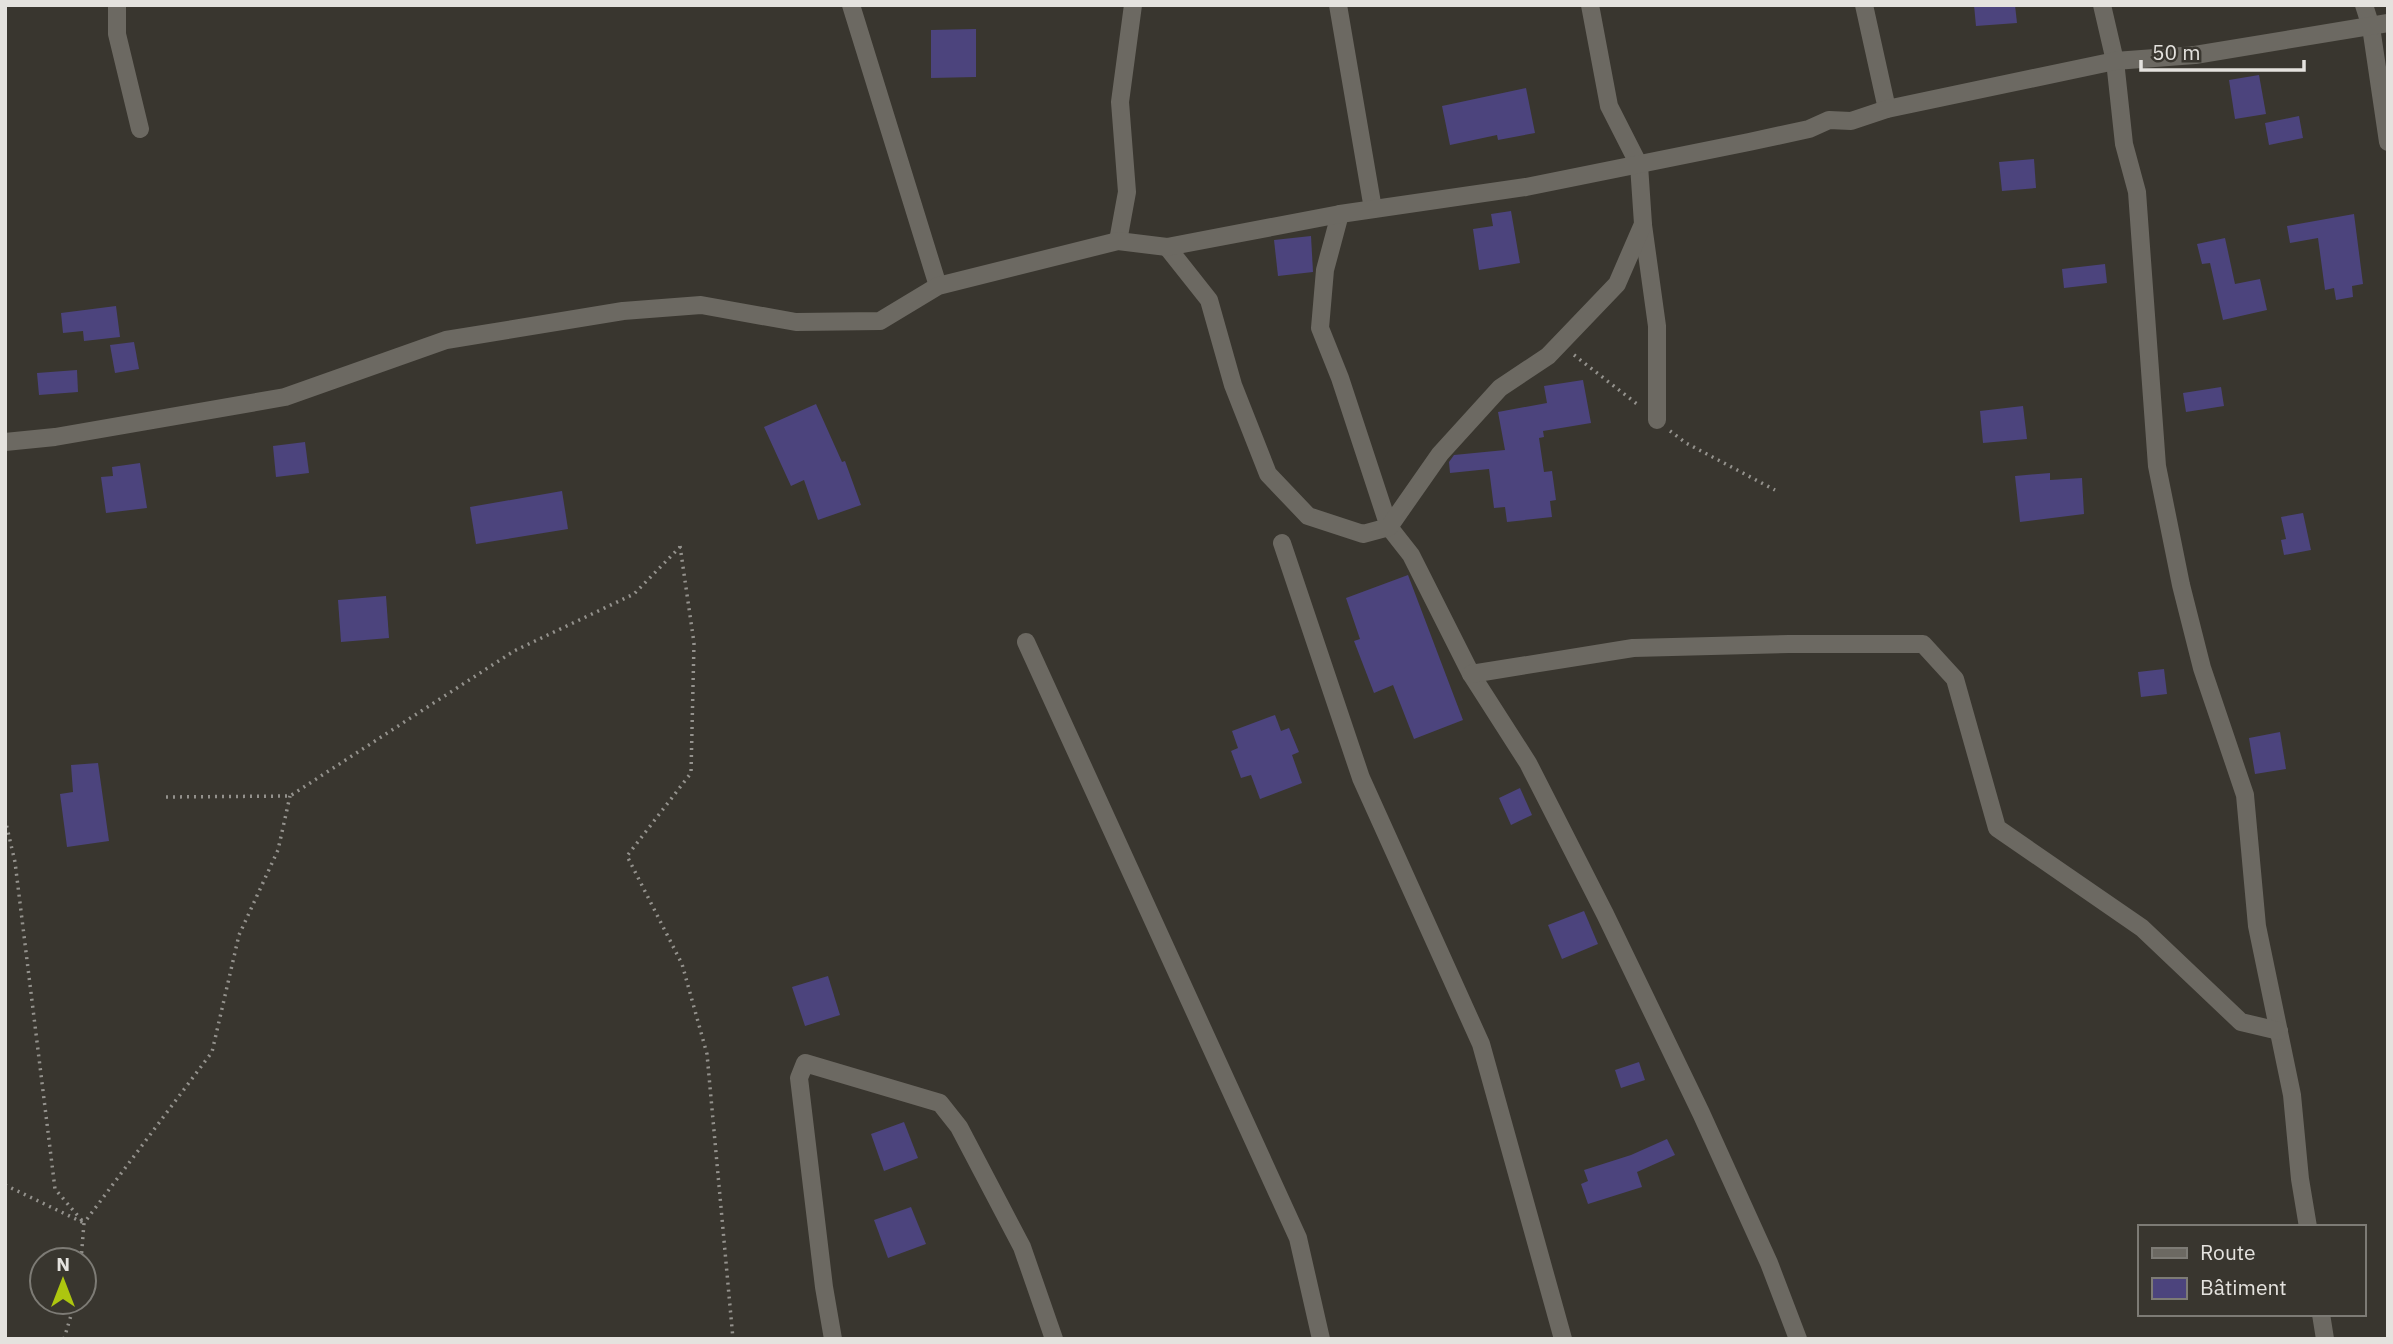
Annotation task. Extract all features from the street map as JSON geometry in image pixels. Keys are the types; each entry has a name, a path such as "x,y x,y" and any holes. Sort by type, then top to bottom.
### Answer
{"street":[{"path":"117,5 117,34 140,129"},
{"path":"851,5 938,286"},
{"path":"1118,241 1127,192 1120,102 1133,5"},
{"path":"1338,5 1373,209"},
{"path":"1590,5 1609,106 1639,165 1643,224 1657,326 1657,420"},
{"path":"1864,5 1887,109"},
{"path":"2102,5 2115,61 2124,145 2137,192 2157,466 2180,585 2202,668 2245,795 2257,926 2292,1095 2300,1179 2308,1225"},
{"path":"2364,5 2379,25 2388,142"},
{"path":"5,442 55,437 285,397 446,340 623,311 701,305 796,322 880,321 938,286 1118,241 1167,247 1340,214 1526,187 1809,129 1829,120 1851,121 1887,109 2115,61 2195,55 2379,25"},
{"path":"1340,214 1325,270 1320,328 1340,378 1389,527 1411,555 1471,674 1528,763 1605,914 1701,1113 1769,1263 1798,1339"},
{"path":"1167,247 1209,300 1233,384 1268,474 1308,516 1363,534 1389,527 1440,454 1500,388 1548,356 1617,284 1643,224"},
{"path":"1282,542 1361,778 1481,1044 1563,1339"},
{"path":"1026,642 1298,1238 1321,1339"},
{"path":"1471,674 1633,648 1923,644 1955,679 1997,828 2142,928 2241,1022 2278,1031"},
{"path":"833,1339 824,1287 799,1078 804,1063 940,1102 959,1127 1022,1247 1054,1339"},
{"path":"2321,1316 2325,1339"}],"path":[{"path":"166,797 290,796 514,650 634,594 680,546 694,643 691,772 627,856 682,964 707,1054 733,1339"},
{"path":"82,1246 84,1223 212,1052 239,935 278,850 290,796"},
{"path":"5,819 15,862 55,1189 84,1223"},
{"path":"5,1185 84,1223"},
{"path":"64,1339 71,1316"}],"building":[{"path":"1974,5 2015,5 2017,23 1976,26"},
{"path":"976,29 976,77 931,78 931,30"},
{"path":"2259,75 2266,114 2235,119 2229,80"},
{"path":"1526,88 1535,133 1498,140 1497,135 1450,145 1442,106"},
{"path":"2299,116 2303,138 2269,145 2265,123"},
{"path":"2034,159 2036,188 2002,191 1999,162"},
{"path":"1511,211 1520,263 1479,270 1473,229 1493,226 1491,214"},
{"path":"2354,214 2363,284 2352,286 2353,297 2336,300 2334,288 2325,290 2318,238 2290,243 2287,226"},
{"path":"1311,236 1313,272 1278,276 1274,240"},
{"path":"2225,238 2235,284 2260,279 2267,310 2223,320 2210,263 2202,264 2197,244"},
{"path":"2105,264 2107,283 2064,288 2062,269"},
{"path":"116,306 120,337 84,341 83,331 63,333 61,313"},
{"path":"134,342 139,369 115,373 110,345"},
{"path":"77,370 78,392 39,395 37,373"},
{"path":"1583,380 1591,423 1543,431 1544,437 1539,438 1544,472 1552,471 1556,500 1550,501 1552,517 1507,522 1505,507 1494,508 1489,469 1450,473 1449,462 1454,455 1505,450 1498,412 1547,403 1544,386"},
{"path":"2221,387 2224,406 2186,412 2183,393"},
{"path":"816,404 842,462 845,461 861,505 818,520 804,480 791,486 764,427"},
{"path":"2023,406 2027,439 1983,443 1980,411"},
{"path":"305,442 309,473 276,477 273,446"},
{"path":"140,463 147,508 106,513 101,477 113,476 112,467"},
{"path":"2050,473 2050,480 2082,478 2084,514 2020,522 2015,476"},
{"path":"562,491 568,529 476,544 470,507"},
{"path":"2303,513 2311,550 2284,555 2281,540 2286,539 2281,517"},
{"path":"1408,575 1463,720 1414,739 1393,685 1374,693 1354,641 1360,639 1346,598"},
{"path":"386,596 389,638 341,642 338,600"},
{"path":"2164,669 2167,694 2141,697 2138,672"},
{"path":"1275,715 1281,731 1289,728 1299,752 1292,755 1302,783 1260,799 1251,775 1241,778 1231,751 1238,748 1232,731"},
{"path":"2280,732 2286,769 2255,774 2249,738"},
{"path":"98,763 109,841 67,847 60,794 73,792 71,765"},
{"path":"1520,788 1532,815 1511,825 1499,798"},
{"path":"1584,911 1598,944 1562,959 1548,925"},
{"path":"828,976 840,1015 805,1026 792,987"},
{"path":"1639,1062 1645,1080 1621,1088 1615,1070"},
{"path":"904,1122 918,1158 884,1171 871,1134"},
{"path":"1667,1139 1675,1155 1637,1172 1642,1187 1588,1204 1581,1184 1588,1181 1584,1170 1631,1155"},
{"path":"911,1207 926,1244 888,1258 874,1220"}]}
